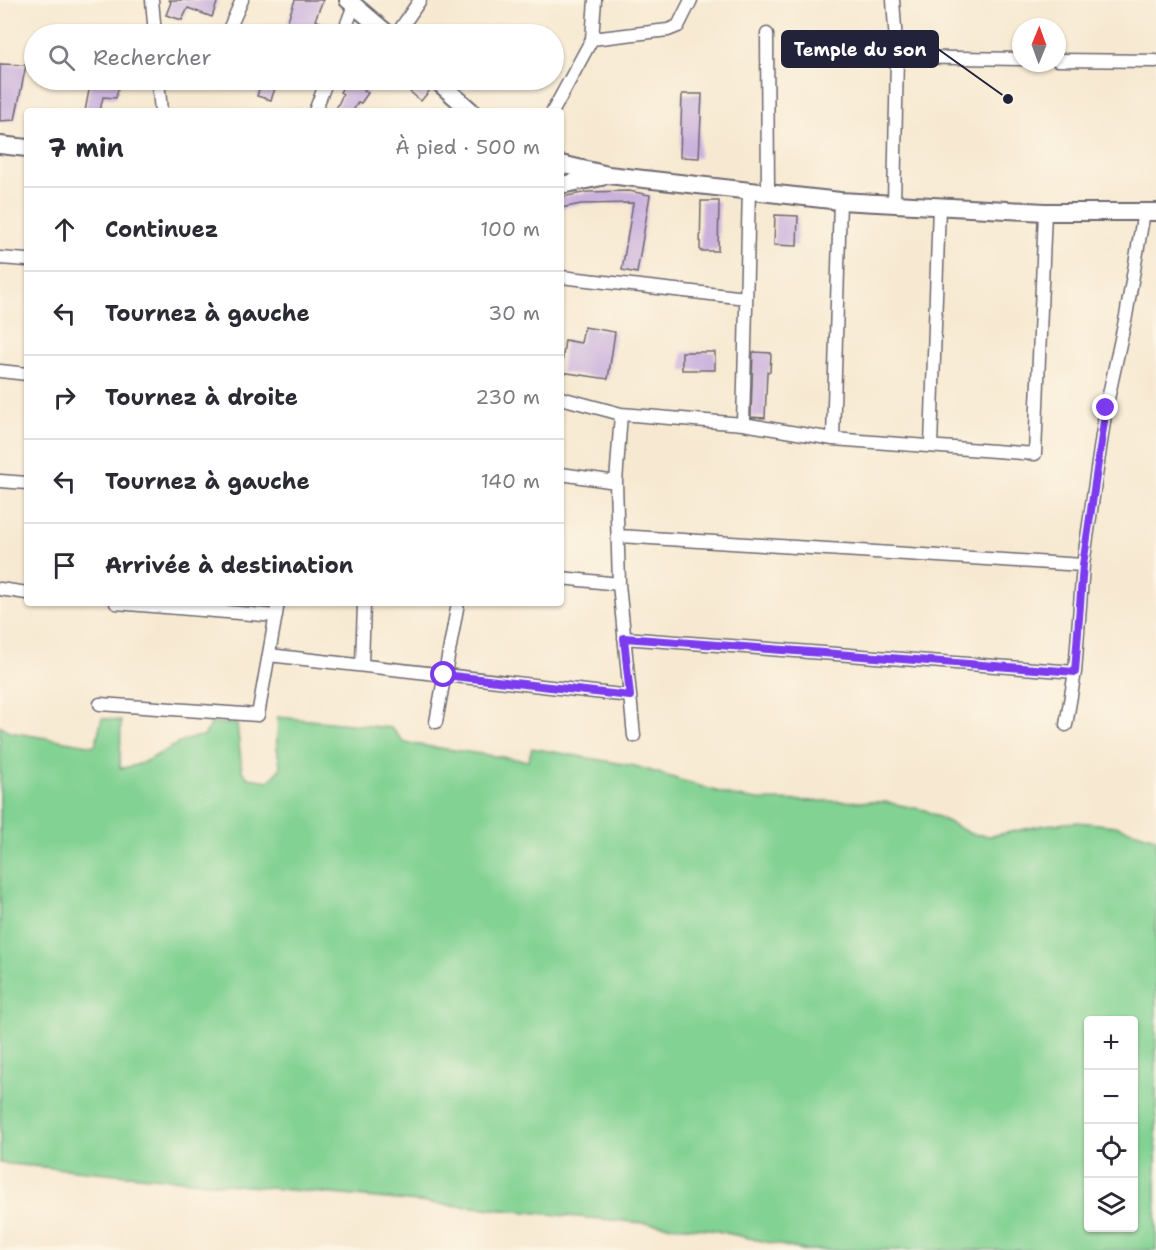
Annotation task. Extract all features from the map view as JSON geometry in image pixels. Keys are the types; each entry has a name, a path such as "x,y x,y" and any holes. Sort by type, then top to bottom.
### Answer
{"main road":[{"path":"351,3 376,24"},
{"path":"447,90 468,108"},
{"path":"0,145 24,148"},
{"path":"564,165 609,176 749,189 840,201 1045,212 1150,212"},
{"path":"564,184 609,176"}],"street":[{"path":"152,0 154,24"},
{"path":"231,24 242,0"},
{"path":"404,24 420,0"},
{"path":"555,108 592,39 595,0"},
{"path":"592,39 669,30 678,26 691,0"},
{"path":"893,0 897,57 894,203"},
{"path":"346,24 351,3"},
{"path":"767,34 768,192"},
{"path":"897,57 1012,59"},
{"path":"1066,60 1156,61"},
{"path":"159,90 161,108"},
{"path":"316,108 323,90"},
{"path":"743,424 749,189"},
{"path":"833,439 840,201"},
{"path":"931,446 939,206"},
{"path":"564,399 621,414 743,424 833,439 1035,454 1045,212"},
{"path":"1066,725 1075,672 1083,565 1106,408 1150,212"},
{"path":"0,258 24,260"},
{"path":"564,277 746,298"},
{"path":"0,370 24,374"},
{"path":"621,414 616,482 619,584 634,736"},
{"path":"564,474 616,482"},
{"path":"0,481 24,483"},
{"path":"619,536 1083,565"},
{"path":"564,578 619,584"},
{"path":"0,589 24,593"},
{"path":"100,704 258,715 277,609 196,606"},
{"path":"362,665 364,606"},
{"path":"436,722 457,606"},
{"path":"624,638 1075,672"},
{"path":"269,655 630,696"}],"green space":[{"path":"277,717 391,728 405,743 528,761 532,748 635,766 732,796 758,800 885,802 925,810 971,834 991,836 1045,825 1077,822 1116,826 1156,838 1156,1250 803,1250 708,1229 0,1163 0,725 9,732 95,746 102,718 121,721 120,768 142,763 182,742 204,736 212,723 237,724 242,771 248,778 268,781 280,766"}],"building":[{"path":"169,0 218,0 212,17 188,8 182,20 166,15 171,2"},
{"path":"295,0 323,0 315,20 324,24 287,24"},
{"path":"0,64 24,65 15,120 0,121"},
{"path":"89,90 118,90 116,98 103,97 101,108 86,108"},
{"path":"259,90 274,90 271,100 257,96"},
{"path":"341,90 365,90 368,93 355,108 336,108 343,94 340,92"},
{"path":"408,90 430,90 421,101"},
{"path":"682,94 702,94 699,158 680,157"},
{"path":"629,191 650,195 637,273 622,270 633,203 581,204 564,207 564,196 588,192"},
{"path":"701,201 719,201 718,251 700,251"},
{"path":"775,215 798,216 797,246 774,245"},
{"path":"584,327 615,332 608,379 564,372 565,340 581,343"},
{"path":"682,352 715,352 715,370 682,370"},
{"path":"753,352 771,353 770,372 767,372 765,418 751,417"}],"place":[{"name":"Temple du son","path":"1008,99"}],"route":[{"path":"444,675 630,696 624,638 1075,672 1083,565 1106,408"}]}
